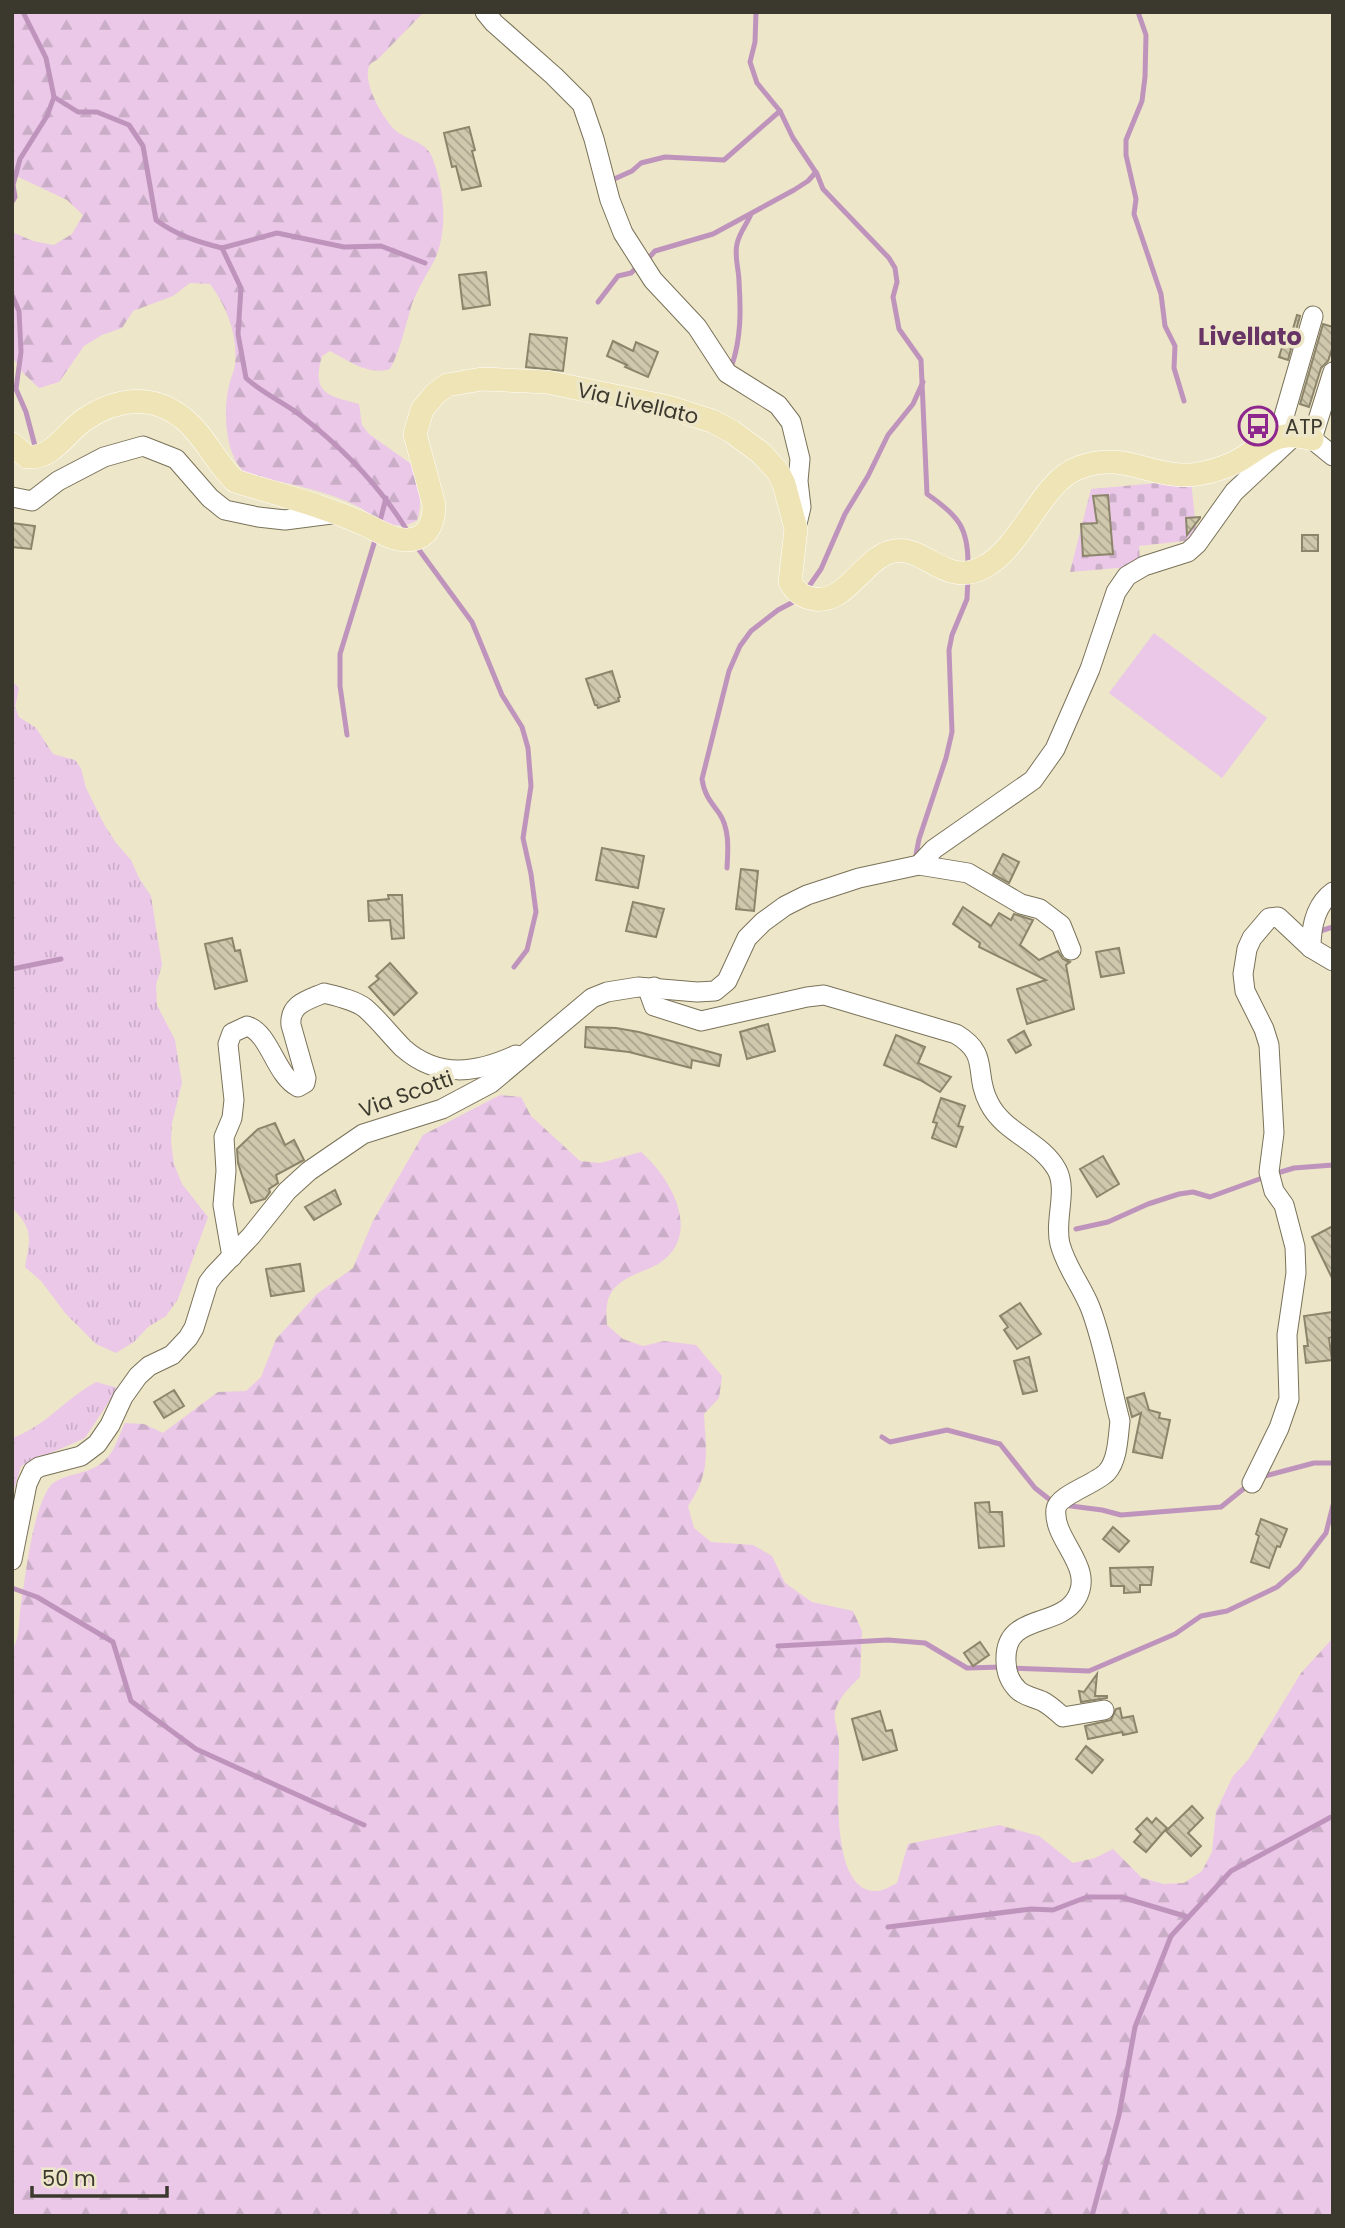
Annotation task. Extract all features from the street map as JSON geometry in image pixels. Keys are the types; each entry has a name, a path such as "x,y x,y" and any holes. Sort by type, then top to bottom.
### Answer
{"main road":[{"name":"Via Livellato","path":"12,444 27,457 40,457 57,446 84,420 120,404 144,400 155,402 185,420 224,470 236,481 340,513 395,539 412,540 425,533 433,516 434,505 415,434 422,410 435,394 447,385 461,381 547,382 668,407 712,421 748,442 770,462 784,484 796,529 790,582 794,590 813,599 838,594 873,561 891,552 909,551 949,572 967,575 985,567 1007,550 1058,481 1076,468 1102,461 1125,462 1177,475 1198,474 1234,463 1295,437"}],"street":[{"path":"485,12 582,104 610,200 623,233 653,280 697,327 727,373 778,405 791,422 800,459 798,481 801,507 796,529"},
{"path":"1295,437 1313,316"},
{"path":"919,866 934,849 1033,780 1055,749 1090,669 1116,592 1127,576 1144,566 1188,552 1198,544 1234,492 1295,437 1333,372"},
{"path":"1295,437 1333,456"},
{"path":"12,497 32,500 58,481 104,457 143,446 176,459 210,498 225,510 285,520 340,513"},
{"path":"919,866 968,873 1021,904 1040,909 1061,926 1071,950"},
{"name":"Via Scotti","path":"12,1560 27,1484 33,1471 81,1456 97,1444 138,1376 149,1366 172,1354 188,1338 194,1328 208,1283 287,1191 330,1155 377,1128 442,1109 477,1092 507,1072 592,998 622,988 715,991 727,981 747,938 785,906 807,895 859,878 919,866"},
{"path":"1311,948 1311,925 1325,898 1333,892"},
{"path":"1252,1483 1279,1428 1289,1399 1287,1335 1296,1273 1294,1247 1284,1205 1273,1191 1269,1172 1274,1133 1269,1045 1245,991 1243,974 1247,949 1252,938 1269,918 1278,917 1311,948 1333,961"},
{"path":"654,987 650,995 654,1006 701,1021 807,996 824,995 956,1034 980,1057 982,1088 993,1112 1055,1167 1061,1182 1057,1223 1059,1242 1096,1324 1119,1421 1119,1433 1114,1459 1108,1471 1062,1500 1056,1508 1058,1523 1082,1577 1076,1600 1012,1635 1007,1648 1006,1664 1009,1678 1017,1690 1043,1702 1063,1717 1104,1710"},
{"path":"232,1257 223,1205 226,1171 224,1137 232,1118 234,1100 228,1044 236,1029 247,1026 257,1030 288,1080 298,1087 306,1078 291,1025 291,1016 298,1005 324,993 363,1006 413,1056 439,1067 461,1071 484,1068 539,1044"}],"green space":[{"path":"12,12 424,12 380,58 371,63 368,78 374,98 390,125 400,134 425,147 432,157 442,195 443,223 439,249 414,298 400,346 390,369 367,369 330,351 322,356 319,369 321,386 325,391 359,404 362,425 369,434 414,466 420,493 417,520 410,524 386,524 359,507 332,496 245,474 234,458 227,430 227,394 235,365 233,332 222,302 210,284 190,283 173,296 133,311 122,328 102,335 84,346 59,382 39,388 23,373 12,356 12,232 33,241 54,245 72,234 83,215 67,200 12,174"},
{"path":"1191,480 1196,530 1185,541 1139,546 1140,561 1130,567 1070,572 1091,489"},
{"path":"1154,633 1267,718 1222,778 1109,693"},
{"path":"12,681 19,688 15,707 19,717 36,728 53,754 75,760 81,768 86,788 105,826 131,860 151,896 162,965 156,985 157,1005 175,1040 182,1083 172,1123 174,1164 182,1184 208,1217 178,1299 166,1316 116,1353 96,1344 66,1314 41,1281 25,1267 29,1235 24,1222 12,1208"},
{"path":"500,1095 521,1097 531,1116 580,1161 600,1163 641,1152 663,1176 678,1206 681,1221 673,1250 661,1262 622,1281 614,1289 607,1303 607,1325 623,1339 643,1346 664,1341 696,1345 722,1376 719,1398 704,1414 704,1472 688,1506 694,1528 711,1542 753,1545 772,1556 785,1583 812,1602 853,1611 862,1631 860,1677 842,1697 835,1715 839,1743 838,1804 843,1853 850,1873 861,1886 879,1891 897,1883 908,1844 999,1825 1039,1836 1073,1863 1095,1858 1113,1849 1142,1878 1164,1884 1184,1883 1202,1871 1212,1852 1216,1811 1233,1776 1248,1760 1301,1673 1333,1638 1333,2216 12,2216 12,1651 18,1634 30,1545 42,1500 52,1484 58,1480 98,1466 108,1458 125,1423 144,1424 163,1433 218,1392 246,1391 261,1377 276,1339 317,1294 353,1268 373,1221 423,1135"},
{"path":"96,1382 118,1388 85,1438 21,1466 12,1497 12,1438 35,1427"}],"building":[{"path":"469,127 481,186 462,190 456,166 452,167 444,133"},
{"path":"486,272 490,305 463,309 459,275"},
{"path":"1297,315 1300,316 1288,360 1279,357 1283,344 1288,346"},
{"path":"1323,324 1333,327 1333,346 1328,361 1321,368 1309,407 1300,404"},
{"path":"530,334 567,338 563,371 526,367"},
{"path":"613,341 633,351 636,342 658,352 648,377 607,356"},
{"path":"1108,495 1113,554 1083,556 1081,524 1097,523 1093,496"},
{"path":"1186,518 1200,518 1187,535"},
{"path":"12,523 35,526 31,549 12,547"},
{"path":"1302,535 1318,535 1318,551 1302,551"},
{"path":"612,671 619,701 598,708 586,679"},
{"path":"602,848 644,856 638,888 596,880"},
{"path":"1003,854 1019,862 1009,883 993,874"},
{"path":"741,869 758,871 754,911 736,909"},
{"path":"388,895 402,895 404,938 392,939 390,920 369,921 368,901 389,899"},
{"path":"633,902 664,909 656,937 626,931"},
{"path":"963,907 991,926 999,913 1011,920 1014,914 1033,920 1020,945 1039,960 1058,951 1063,959 1070,962 1066,965 1074,1009 1027,1024 1017,989 1046,980 979,947 980,943 953,924"},
{"path":"232,938 235,951 240,950 247,981 215,989 205,944"},
{"path":"1119,948 1124,973 1101,977 1096,952"},
{"path":"390,963 417,993 394,1015 369,987 379,979 376,976"},
{"path":"768,1024 775,1051 747,1059 740,1032"},
{"path":"586,1027 639,1032 721,1055 719,1066 692,1060 691,1068 629,1052 585,1047"},
{"path":"1024,1031 1031,1045 1016,1053 1008,1040"},
{"path":"896,1035 925,1047 918,1063 951,1077 940,1092 920,1080 884,1065"},
{"path":"941,1098 965,1106 958,1126 963,1127 956,1147 932,1138 937,1123 933,1122"},
{"path":"275,1123 285,1145 294,1140 304,1160 276,1175 278,1183 269,1189 265,1199 251,1203 238,1163 237,1149 258,1129"},
{"path":"1103,1156 1119,1184 1097,1197 1080,1169"},
{"path":"335,1190 341,1204 314,1220 305,1207"},
{"path":"1333,1226 1333,1280 1312,1237"},
{"path":"300,1264 304,1291 271,1296 266,1269"},
{"path":"1020,1303 1041,1334 1017,1349 1004,1330 1008,1327 1000,1316"},
{"path":"1333,1312 1333,1337 1329,1338 1332,1360 1306,1363 1304,1346 1308,1346 1304,1316"},
{"path":"1029,1357 1037,1391 1023,1394 1014,1361"},
{"path":"174,1390 184,1406 164,1418 154,1402"},
{"path":"1144,1393 1149,1410 1160,1413 1159,1418 1170,1420 1162,1458 1133,1452 1141,1413 1132,1417 1127,1398"},
{"path":"989,1502 990,1512 1002,1512 1004,1546 979,1548 975,1503"},
{"path":"1261,1519 1287,1529 1269,1568 1251,1562"},
{"path":"1113,1527 1129,1541 1119,1552 1103,1539"},
{"path":"1153,1567 1151,1585 1140,1585 1140,1592 1124,1593 1124,1586 1111,1586 1110,1568"},
{"path":"980,1642 989,1655 973,1666 964,1653"},
{"path":"1097,1674 1095,1696 1107,1698 1081,1702 1079,1691 1084,1692"},
{"path":"1120,1708 1122,1718 1133,1716 1137,1732 1123,1735 1122,1732 1088,1739 1085,1726 1111,1720 1116,1709"},
{"path":"880,1711 886,1731 892,1730 897,1750 863,1760 852,1719"},
{"path":"1086,1746 1103,1760 1092,1773 1076,1759"},
{"path":"1192,1806 1203,1818 1188,1833 1201,1846 1191,1856 1166,1831"},
{"path":"1147,1818 1152,1823 1156,1818 1167,1828 1146,1852 1134,1842 1141,1834 1136,1829"}],"waterway":[{"path":"23,12 46,58 54,97 78,112 97,112 129,125 143,146 156,220 171,230 222,248 241,288 238,334 246,378 300,415 346,454 373,483 408,532"},
{"path":"756,12 755,42 750,62 757,83 780,111 823,189 889,258 895,268 897,282 893,297 899,329 921,360 927,494 947,509 960,524 967,543 968,568"},
{"path":"1138,12 1146,35 1145,77 1142,101 1126,140 1126,155 1136,199 1134,214 1161,294 1165,326 1175,346 1174,368 1184,401"},
{"path":"12,202 15,197 13,185 20,159 47,116 54,97"},
{"path":"612,180 632,171 641,163 665,157 724,160 780,111"},
{"path":"646,261 655,251 713,234 794,190 816,172"},
{"path":"732,365 739,335 740,314 736,249 739,236 751,214"},
{"path":"222,248 277,233 344,247 381,246 425,263"},
{"path":"598,302 618,276 631,273 638,266"},
{"path":"12,295 19,311 21,352 16,389 26,412 35,446"},
{"path":"805,592 821,569 845,514 888,435 913,404 923,382"},
{"path":"379,525 386,498"},
{"path":"347,735 340,686 340,654 376,537"},
{"path":"414,543 472,622 502,695 522,727 528,748 531,786 523,838 536,912 527,950 514,967"},
{"path":"915,860 952,732 949,650 952,635 967,599 968,577"},
{"path":"727,868 728,840 725,826 706,793 702,779 729,671 740,646 751,631 778,610 799,599"},
{"path":"1317,932 1333,927"},
{"path":"12,969 61,959"},
{"path":"1274,1174 1294,1168 1333,1165"},
{"path":"1076,1229 1108,1222 1179,1194 1193,1192 1210,1197 1265,1177"},
{"path":"882,1437 890,1442 947,1430 1000,1444 1035,1488 1054,1503"},
{"path":"1261,1477 1314,1463 1333,1463"},
{"path":"1063,1505 1121,1515 1221,1507 1247,1486"},
{"path":"1012,1668 1089,1671 1175,1634 1201,1616 1227,1611 1277,1587 1299,1568 1326,1533 1333,1505"},
{"path":"12,1588 37,1597 113,1642 131,1701 196,1749 364,1825"},
{"path":"778,1646 888,1640 925,1643 967,1668 1002,1667"},
{"path":"1092,2216 1119,2115 1135,2027 1171,1936 1231,1871 1333,1816"},
{"path":"888,1927 1031,1909 1053,1910 1087,1897 1121,1897 1188,1917"}],"place":[{"name":"ATP","path":"1258,426"}],"district":[{"name":"Livellato","path":"1250,336"}]}
